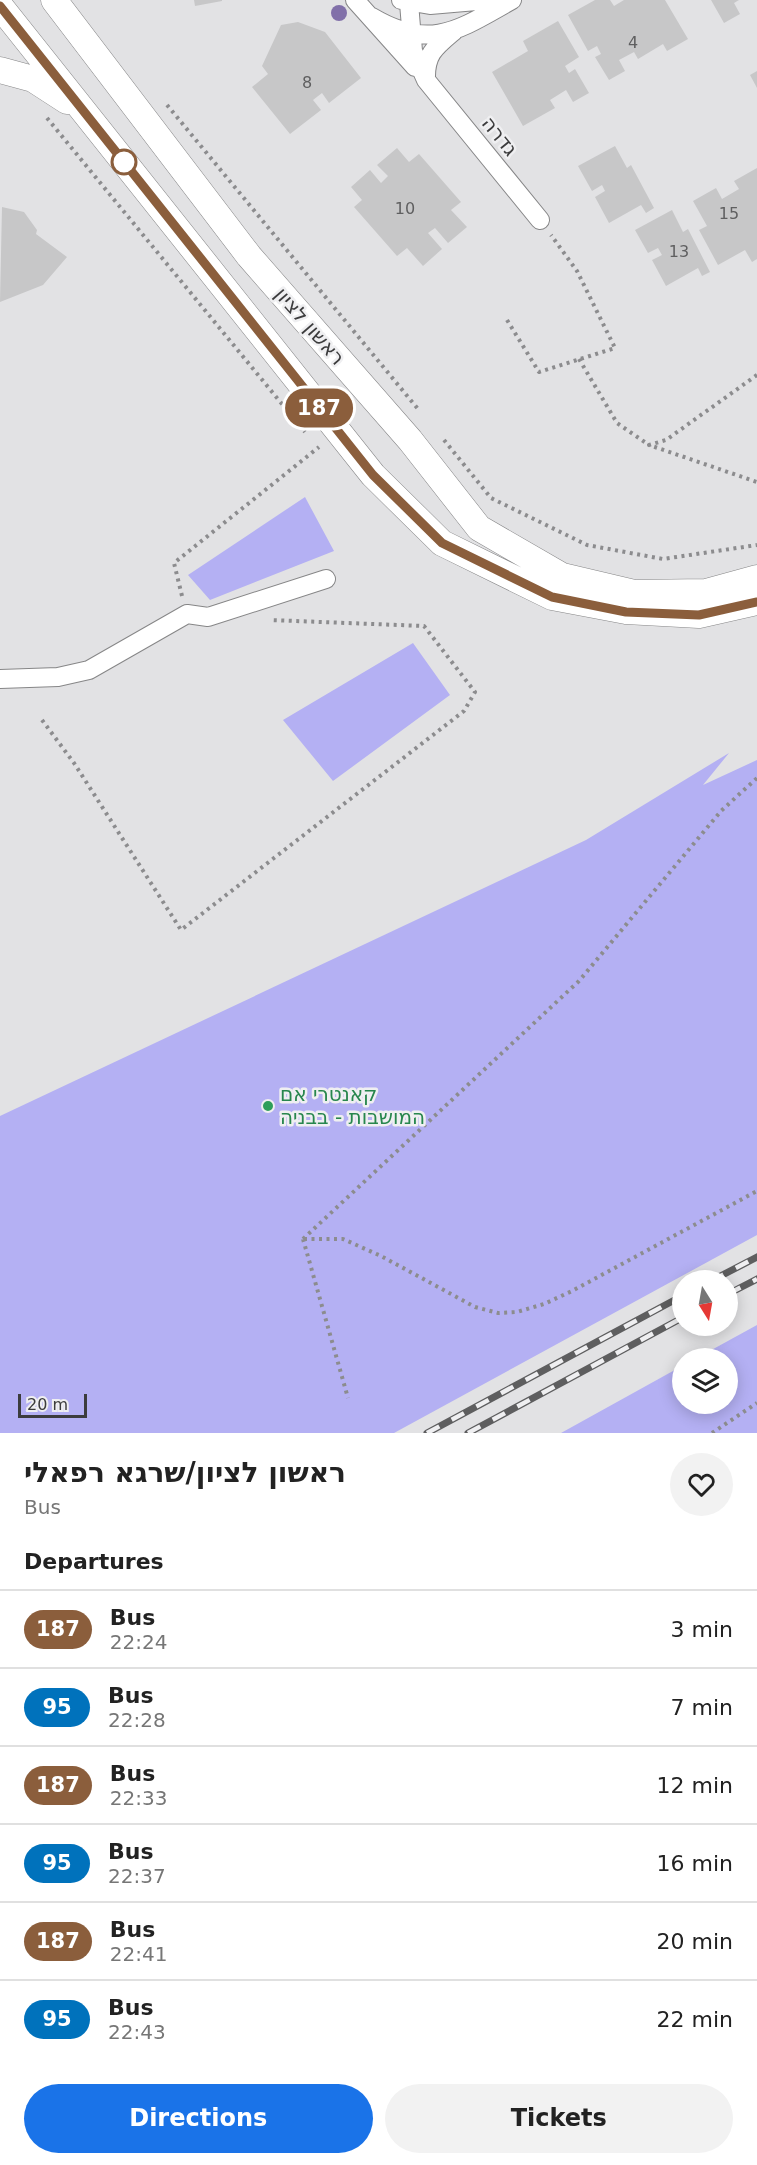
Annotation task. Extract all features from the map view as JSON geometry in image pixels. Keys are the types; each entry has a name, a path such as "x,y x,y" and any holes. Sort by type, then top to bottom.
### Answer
{"main road":[{"name":"ראשון לציון","path":"54,0 249,256 410,440 479,528 561,576 634,593 706,592 757,578"},
{"path":"7,14 373,475 442,543 552,597 626,612 699,615 757,602"},
{"path":"0,70 33,79 86,114"}],"street":[{"name":"גדרה","path":"355,0 426,80 540,220"},
{"path":"405,2 430,5 488,0"},
{"path":"426,80 426,63 436,46 454,31 512,0"},
{"name":"גדרה","path":"405,2 418,66 426,80"},
{"path":"372,17 387,26 410,33 427,35 454,31"},
{"path":"0,679 58,677 89,670 187,614 208,617 326,579"}],"path":[{"path":"164,101 423,415"},
{"path":"42,113 109,191 186,290"},
{"path":"507,320 539,372 615,348 577,272 540,220"},
{"path":"579,359 617,423 650,445 757,482"},
{"path":"650,445 666,440 757,375"},
{"path":"438,434 491,498 587,545 663,559 757,545"},
{"path":"187,614 174,562 319,447"},
{"path":"42,720 74,763 181,930 464,711 475,692 424,626 268,620"},
{"path":"303,1239 579,981 721,811 757,777"},
{"path":"303,1239 343,1239 381,1256 475,1307 498,1313 517,1312 572,1292 757,1191"},
{"path":"303,1239 348,1398"},
{"path":"712,1433 757,1403"}],"shaded area":[{"path":"305,497 334,551 210,600 188,575"},
{"path":"413,643 450,695 333,781 283,720"},
{"path":"729,753 703,785 757,760 757,1235 693,1270 672,1270 672,1281 394,1433 0,1433 0,1116 586,840"},
{"path":"757,1325 757,1433 561,1433 672,1372 672,1414 738,1414 738,1348 715,1348"}],"building":[{"path":"194,0 222,0 222,1 195,6"},
{"path":"595,0 610,0 614,6 624,0 665,0 688,39 667,51 663,44 638,59 634,52 619,60 625,71 609,80 595,57 601,54 597,46 588,51 568,15"},
{"path":"711,0 739,0 734,3 740,14 724,23"},
{"path":"558,21 579,57 565,66 569,73 575,69 589,93 573,102 566,90 550,100 555,108 523,126 492,72 528,51 523,41"},
{"path":"298,22 325,32 361,78 329,103 322,93 313,100 321,110 290,134 252,87 268,74 262,66 281,25"},
{"path":"757,71 757,88 750,75"},
{"path":"615,146 627,168 631,165 654,208 646,213 641,205 609,223 595,197 605,191 602,185 592,191 578,166"},
{"path":"397,148 409,162 419,154 461,202 451,210 467,227 448,243 435,228 428,233 442,249 423,266 407,248 397,256 354,207 362,200 351,187 370,170 381,183 388,176 377,165"},
{"path":"757,168 757,259 752,262 745,250 718,265 699,230 707,226 693,201 716,188 722,199 739,189 734,181"},
{"path":"2,207 24,212 37,230 36,234 67,257 43,285 0,302"},
{"path":"672,210 683,232 688,229 710,272 702,276 698,268 666,286 652,260 662,255 658,248 648,253 635,230"}],"railway":[{"path":"732,1270 757,1257"},
{"path":"738,1289 757,1279"},
{"path":"427,1433 672,1301"},
{"path":"468,1433 672,1323"}],"bus line":[{"name":"187","path":"0,6 373,475 442,543 552,597 626,612 699,615 757,602"}],"place":[{"name":"קאנטרי אם המושבות - בבניה","path":"268,1106"}]}
